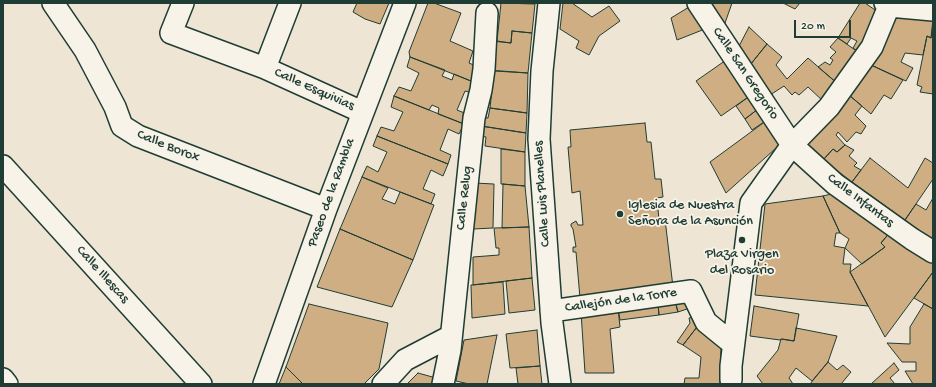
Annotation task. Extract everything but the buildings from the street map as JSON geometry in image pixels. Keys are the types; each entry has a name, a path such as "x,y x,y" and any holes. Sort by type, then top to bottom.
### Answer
{"street":[{"name":"Calle Borox","path":"53,3 85,50 115,107 122,126 138,136 326,209"},
{"name":"Calle Esquivias","path":"183,3 171,34 265,68 362,112"},
{"name":"Calle Esquivias","path":"265,68 290,3"},
{"name":"Paseo de la Rambla","path":"264,384 326,209 405,3"},
{"name":"Calle Luis Planelles","path":"549,3 542,71 539,139 551,311 560,384"},
{"name":"Calle San Gregorio","path":"698,3 792,145"},
{"path":"732,380 733,344 751,203 792,145 829,107 872,47 887,4 933,10"},
{"name":"Calle Relug","path":"443,384 451,336 474,118 481,90 484,69 487,13"},
{"name":"Calle Infantas","path":"792,145 835,184 912,239 933,252"},
{"name":"Calle Illescas","path":"3,166 201,384"},
{"name":"Callejón de la Torre","path":"551,311 691,291 706,322 733,344"},
{"path":"384,384 405,360 451,336"},
{"path":"3,379 7,384"}],"place":[{"name":"Iglesia de Nuestra Señora de la Asunción","path":"620,214"},
{"name":"Plaza Virgen del Rosario","path":"742,240"}]}
